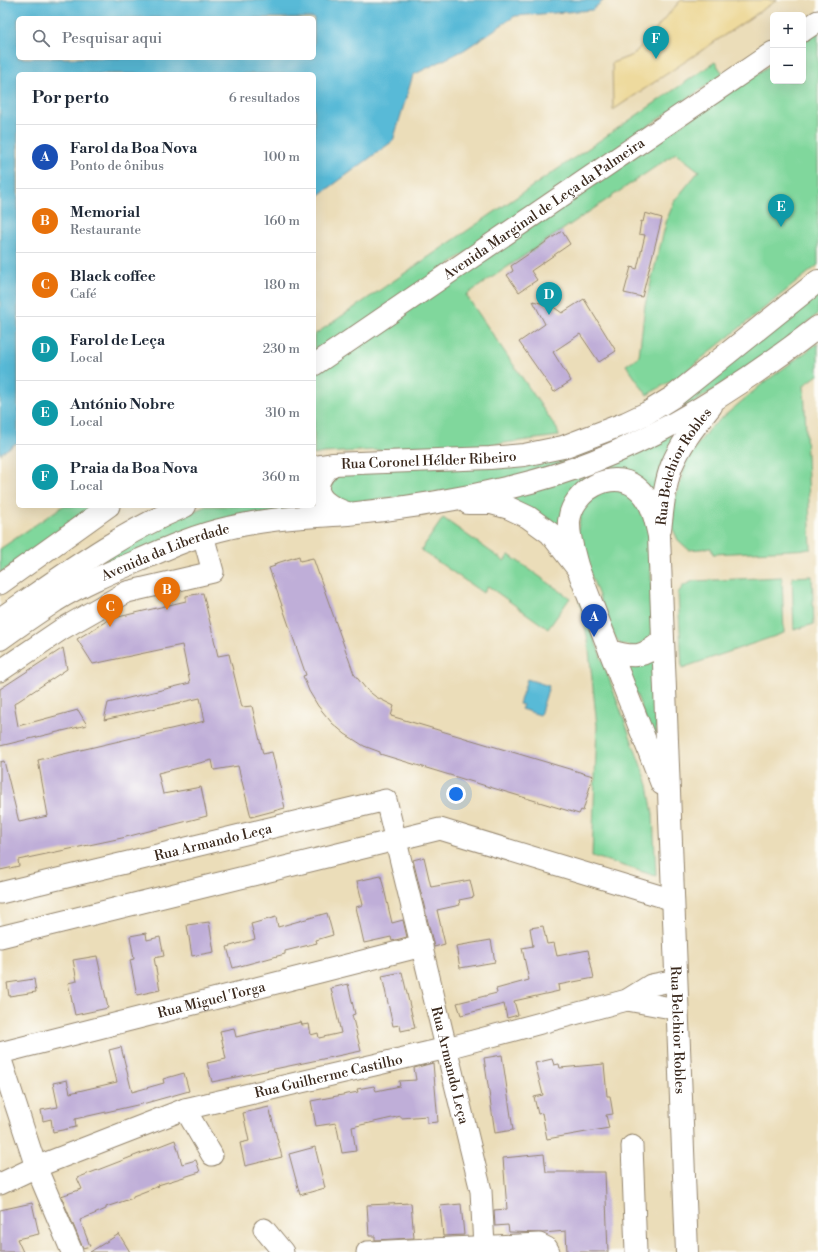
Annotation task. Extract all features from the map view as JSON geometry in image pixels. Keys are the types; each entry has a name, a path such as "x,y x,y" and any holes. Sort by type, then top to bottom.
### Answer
{"main road":[{"name":"Rua Coronel Hélder Ribeiro","path":"348,514 325,504 321,498 319,489 324,465 490,458 524,455 570,444 647,413 673,397 818,281"},
{"path":"348,514 437,501 517,486 606,456 644,439 716,400 771,363 818,327"},
{"name":"Rua Belchior Robles","path":"687,1252 659,536 667,483 672,466 684,442 716,400"},
{"name":"Rua Belchior Robles","path":"659,536 654,513 646,497 636,487 623,481 614,480 601,482 580,495 572,509 569,520 570,537 578,569 659,775 669,808"},
{"name":"Rua Belchior Robles","path":"437,501 491,504 509,508 528,517 550,533 578,569"},
{"name":"Avenida da Liberdade","path":"0,619 96,554 152,522 181,508"},
{"name":"Avenida da Liberdade","path":"0,639 75,590 112,571 202,535 229,527 286,518 348,514"},
{"path":"610,651 627,656 649,653 662,641"}],"street":[{"path":"806,29 818,21"},
{"name":"Avenida Marginal de Leça da Palmeira","path":"316,364 770,54"},
{"path":"0,584 106,508"},
{"path":"0,671 62,629 128,592 213,572 202,535"},
{"name":"Rua Armando Leça","path":"0,893 386,800 481,1192 484,1246"},
{"path":"0,937 440,829 673,900"},
{"name":"Rua Miguel Torga","path":"0,1053 422,946"},
{"name":"Rua Guilherme Castilho","path":"0,1184 36,1167 185,1109 447,1048 627,1000 651,985 676,980"},
{"name":"Rua Guilherme Castilho","path":"627,1000 677,1010"},
{"path":"0,1057 36,1167 72,1252"},
{"path":"185,1109 212,1155"},
{"path":"632,1146 636,1252"},
{"path":"264,1229 283,1252"},
{"path":"366,1252 539,1244 547,1248 549,1252"}],"green space":[{"path":"818,32 818,265 681,375 647,395 626,365 639,356 645,305 667,219 675,200 699,171 676,153 466,295 557,429 559,436 473,447 395,449 316,455 316,373 770,65 770,84 806,84 806,40"},
{"path":"715,62 723,74 316,357 316,334"},
{"path":"818,293 818,314 775,348 695,402 579,458 522,476 453,490 343,504 331,493 332,481 340,472 581,449"},
{"path":"818,343 818,375 804,385 811,549 713,554 711,548 689,550 678,540 673,529 673,507 687,459 709,429 761,385"},
{"path":"688,424 657,502 595,477 562,536 497,498"},
{"path":"619,489 634,497 649,522 653,630 650,637 636,647 620,644 615,637 576,537 584,501 598,492"},
{"path":"60,508 95,508 0,573 0,549"},
{"path":"201,508 307,508 69,579 168,522"},
{"path":"443,518 504,561 509,555 570,598 548,629 488,586 483,593 421,550"},
{"path":"812,576 814,624 794,630 792,577"},
{"path":"782,577 784,633 682,668 678,593 683,586 693,581"},
{"path":"578,594 648,785 653,815 656,876 592,856 597,726 588,641"},
{"path":"655,658 657,751 626,665"}],"sand":[{"path":"681,0 777,0 613,110 612,63 633,55"}],"water":[{"path":"0,0 604,0 592,10 515,16 464,50 413,75 393,141 316,198 316,72 16,72 16,443 0,454"},
{"path":"527,679 549,686 540,715 521,709 523,705 519,704"}],"building":[{"path":"645,213 662,218 642,297 624,293 631,267 637,269 645,235 639,234 641,221 643,222"},
{"path":"562,231 570,244 531,271 537,280 519,292 507,275 513,271 511,266"},
{"path":"584,299 616,351 599,362 580,334 553,352 571,381 554,392 519,342 545,324 533,301 552,306 562,313"},
{"path":"299,556 300,561 313,558 354,674 366,689 376,697 394,706 391,716 593,776 583,811 581,810 579,814 380,754 380,752 364,746 345,734 332,723 318,706 309,691 303,676 306,675 269,568 275,566 274,564"},
{"path":"203,593 218,656 229,654 242,707 252,706 263,754 272,752 285,808 251,817 238,766 214,770 212,760 158,773 163,794 201,787 207,816 122,838 18,860 19,866 0,870 0,762 4,761 19,822 48,816 38,760 205,721 200,698 104,720 108,703 190,683 182,645 93,664 77,639 110,619 186,601 186,596"},
{"path":"63,648 67,669 14,704 18,726 78,710 87,725 0,746 0,689"},
{"path":"424,857 431,887 470,880 474,897 459,900 460,905 437,910 445,944 434,947 413,860"},
{"path":"381,876 392,923 403,920 407,937 392,941 391,937 364,943 356,907 363,905 357,881"},
{"path":"327,913 333,935 316,940 317,943 285,951 285,954 233,968 227,947 255,939 251,924 276,917 278,927"},
{"path":"209,922 214,952 192,956 187,925"},
{"path":"543,926 547,944 554,943 557,956 588,950 594,978 558,985 559,991 514,1001 518,1015 507,1018 504,1004 461,1015 457,1003 497,993 496,989 529,980 522,948 533,946 530,928"},
{"path":"146,933 147,940 160,937 164,956 154,958 160,990 137,995 130,960 134,959 130,936"},
{"path":"491,940 495,962 460,968 456,946"},
{"path":"97,956 108,1008 75,1015 68,983 77,981 73,960"},
{"path":"402,972 415,1028 401,1031 400,1025 393,1026 382,976"},
{"path":"34,979 36,992 9,996 7,983"},
{"path":"348,984 355,1014 352,1015 361,1051 212,1082 207,1063 226,1059 220,1031 234,1028 236,1037 301,1022 302,1025 309,1024 311,1035 318,1033 319,1038 341,1033 331,988"},
{"path":"121,1047 132,1092 164,1083 163,1079 184,1073 189,1091 146,1103 75,1119 76,1127 53,1132 51,1119 43,1121 41,1110 58,1107 53,1083 67,1080 70,1093 117,1082 109,1050"},
{"path":"502,1055 513,1130 495,1133 484,1058"},
{"path":"552,1059 554,1065 559,1064 560,1068 604,1064 607,1096 610,1096 613,1114 606,1115 609,1128 547,1139 542,1113 538,1114 534,1097 543,1095 535,1063"},
{"path":"433,1063 438,1122 427,1123 427,1116 401,1118 401,1116 352,1127 356,1151 342,1153 336,1123 316,1126 311,1101 358,1092 357,1089 374,1086 376,1091 400,1086 399,1081 416,1080 414,1068"},
{"path":"269,1107 282,1157 245,1166 240,1143 249,1141 243,1113"},
{"path":"175,1140 182,1164 196,1160 200,1172 158,1185 159,1186 133,1196 133,1198 106,1207 106,1209 80,1220 90,1246 83,1248 61,1196 82,1189 77,1178"},
{"path":"315,1147 325,1188 300,1195 289,1154"},
{"path":"544,1154 546,1172 605,1172 608,1252 567,1252 566,1231 543,1233 509,1232 508,1225 495,1226 494,1210 507,1209 503,1158"},
{"path":"32,1203 39,1234 17,1239 23,1252 0,1252 0,1210"},
{"path":"411,1203 414,1238 375,1240 375,1236 369,1236 367,1205"},
{"path":"461,1204 464,1235 443,1236 440,1206"},
{"path":"119,1234 130,1252 90,1252"}],"place":[{"name":"Praia da Boa Nova","path":"656,59"},
{"name":"António Nobre","path":"781,227"},
{"name":"Farol de Leça","path":"549,315"},
{"name":"Memorial","path":"167,610"},
{"name":"Black coffee","path":"110,627"},
{"name":"Farol da Boa Nova","path":"594,637"}]}
